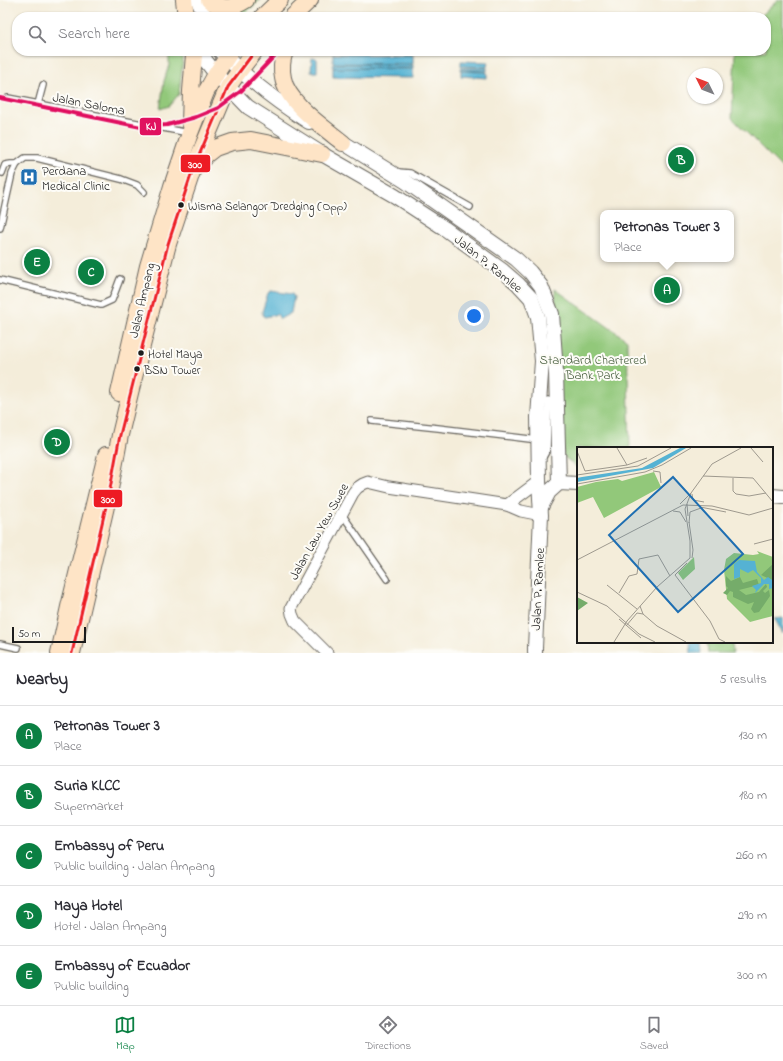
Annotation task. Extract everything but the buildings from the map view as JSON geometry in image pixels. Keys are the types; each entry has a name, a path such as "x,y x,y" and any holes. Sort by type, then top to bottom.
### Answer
{"main road":[{"path":"185,0 186,12"},
{"path":"209,0 219,7 228,8 236,6 246,0"},
{"path":"267,12 280,0"},
{"path":"297,12 310,0"},
{"path":"308,12 316,0"},
{"path":"190,133 194,56"},
{"name":"Jalan Ampang","path":"59,653 148,266 172,186 190,133 206,92 225,56"},
{"name":"Jalan Ampang","path":"72,653 110,490 120,435 168,244 192,172 228,87 251,56"},
{"path":"284,56 282,69 286,89 304,112 343,143"},
{"path":"192,172 206,155 215,148 232,142 251,140 322,154"}],"street":[{"path":"185,0 190,12"},
{"path":"198,0 203,12"},
{"name":"Jalan P. Ramlee","path":"204,56 216,74 248,107 322,154 395,196 444,228 503,271 531,298 538,317 542,361 538,417 538,481 541,511 535,653"},
{"name":"Jalan P. Ramlee","path":"228,56 240,70 254,83 297,114 404,181 516,259 530,272 541,286 552,314 556,372 559,483"},
{"path":"508,505 538,481"},
{"name":"Jalan Law Yew Swee","path":"327,653 295,621 291,608 353,493 363,484 368,482 389,487 508,505 521,512 541,511"},
{"path":"541,511 549,492 559,483 577,484"},
{"path":"773,496 783,497"}],"lane":[{"path":"38,104 43,85"},
{"name":"Jalan Saloma","path":"8,98 190,133"},
{"path":"0,228 12,174 17,164 25,158 37,158 121,179 137,185 144,192"},
{"path":"2,174 5,165 17,164"},
{"path":"386,170 410,173 470,206"},
{"path":"0,280 101,305 112,300 120,279"},
{"path":"538,466 547,450 548,400"},
{"path":"372,421 538,440"},
{"path":"342,514 388,579"},
{"path":"0,644 18,648"}],"green space":[{"path":"253,0 260,0 247,12 213,11"},
{"path":"778,0 783,0 783,169 732,118 735,56 771,56 771,12 765,12"},
{"path":"169,56 182,56 183,60 179,94 169,106 160,109 164,81 169,65"},
{"name":"Standard Chartered Bank Park","path":"555,289 627,340 630,447 577,447 577,467 563,456"},
{"path":"707,643 732,643 733,653 708,653"}],"water":[{"path":"333,56 413,56 413,64 333,63"},
{"path":"312,58 317,59 317,72 311,72"},
{"path":"461,61 488,62 487,67 461,66"},
{"path":"333,64 413,65 413,68 333,68"},
{"path":"333,68 413,69 413,78 333,77"},
{"path":"461,68 487,68 487,71 461,70"},
{"path":"461,71 487,72 487,78 461,76"},
{"path":"271,291 292,294 294,297 291,313 280,319 277,314 265,317 263,316 262,312 268,293"},
{"path":"783,618 783,634 775,619"},
{"path":"690,643 700,643 701,653 691,653"}],"transit line":[{"name":"300","path":"72,653 110,489 120,435 168,244 192,172 228,87 251,56"},
{"name":"KJ","path":"0,98 141,127 167,125 196,117 218,108 241,91 274,56"}],"place":[{"name":"Suria KLCC","path":"681,160"},
{"name":"Perdana Medical Clinic","path":"29,177"},
{"name":"Wisma Selangor Dredging (Opp)","path":"181,205"},
{"name":"Embassy of Ecuador","path":"37,262"},
{"name":"Embassy of Peru","path":"91,272"},
{"name":"Petronas Tower 3","path":"667,290"},
{"name":"Hotel Maya","path":"141,353"},
{"name":"BSN Tower","path":"137,369"},
{"name":"Maya Hotel","path":"57,442"}]}
